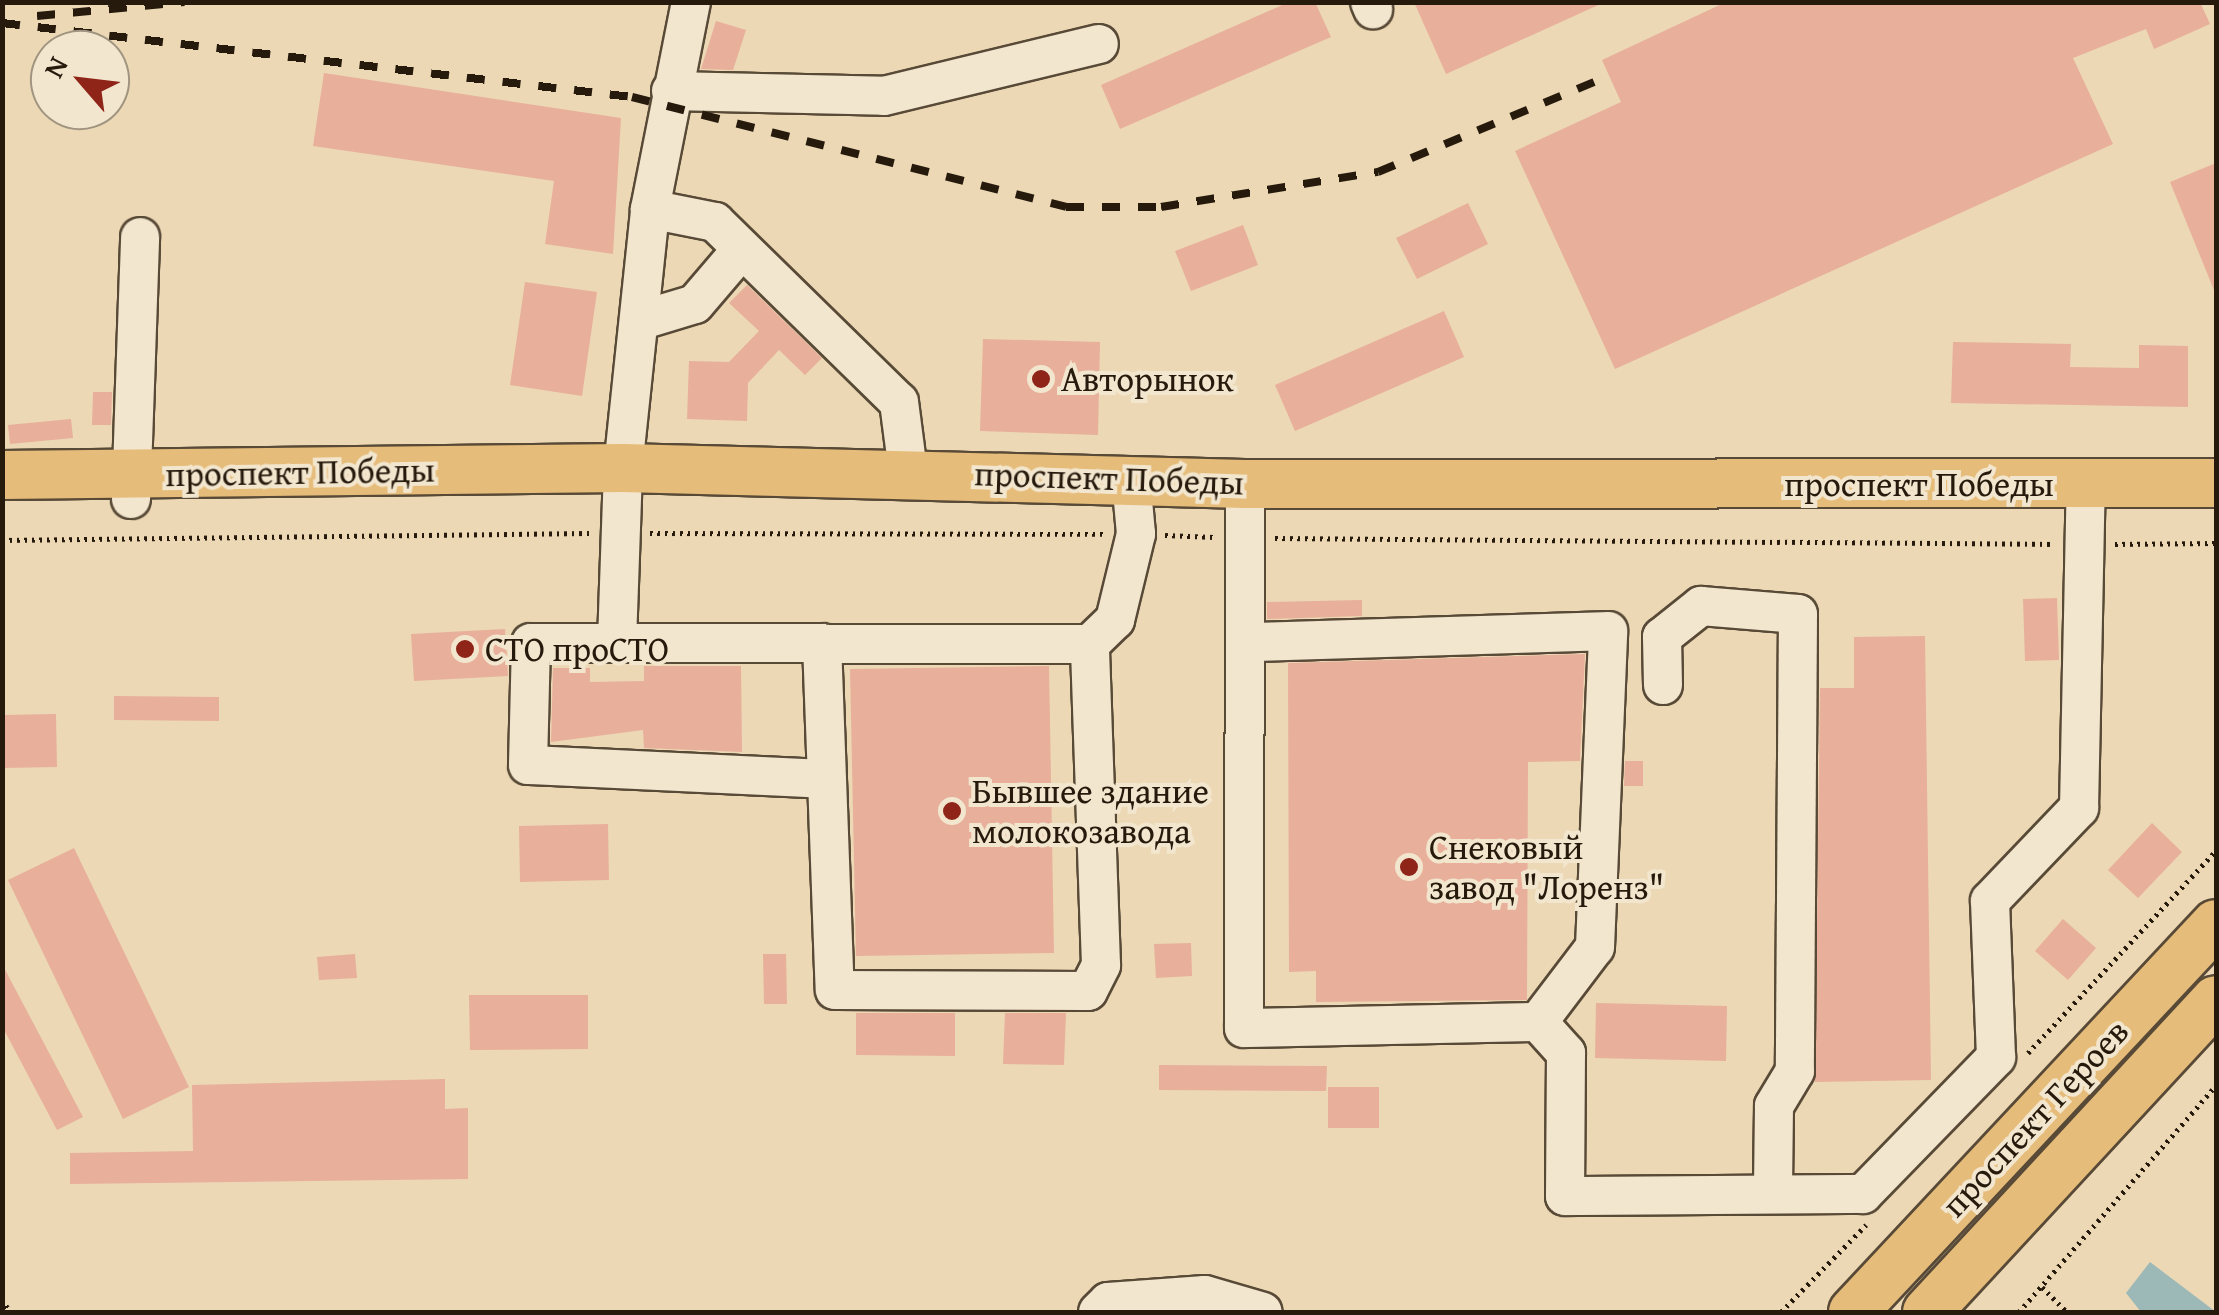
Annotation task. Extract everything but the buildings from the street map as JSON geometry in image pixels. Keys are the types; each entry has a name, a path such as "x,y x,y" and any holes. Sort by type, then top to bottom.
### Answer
{"main road":[{"name":"проспект Победы","path":"2,476 131,486 623,481 908,471 1132,491"},
{"name":"проспект Победы","path":"623,481 1246,496 2086,498 2216,510"},
{"name":"проспект Победы","path":"2086,498 2216,483"},
{"name":"проспект Победы","path":"2,502 131,486"},
{"name":"проспект Героев","path":"1853,1312 2216,924"},
{"name":"проспект Героев","path":"1927,1312 2216,1000"}],"lane":[{"path":"617,642 623,481 642,320 650,209 692,2"},
{"path":"671,91 884,96 1099,44"},
{"path":"650,209 715,222 899,402 908,471"},
{"path":"131,486 140,236"},
{"path":"642,320 695,304 742,249"},
{"path":"826,779 528,765 531,642 1090,644 1115,620 1136,534 1132,491"},
{"path":"1246,496 1250,642 1244,1028 1538,1022 1566,1053 1565,1196 1864,1194 1996,1057 1990,901 2079,808 2086,498"},
{"path":"1663,685 1662,637 1701,606 1798,614 1795,1070 1774,1106 1773,1193"},
{"path":"1250,642 1608,632 1596,946 1538,1022"},
{"path":"822,642 835,990 1088,991 1100,966 1090,644"},
{"path":"1098,1312 1108,1302 1205,1295 1264,1312"}],"path":[{"path":"2019,1312 2216,1085"},
{"path":"2042,1288 2067,1312"},
{"path":"2,1299 10,1312"}],"water":[{"path":"2150,1262 2216,1312 2141,1312 2126,1293"}],"railway":[{"path":"37,16 184,2"},
{"path":"2,23 632,97 1066,207 1161,207 1378,172 1609,76"}],"place":[{"name":"Авторынок","path":"1041,379"},
{"name":"СТО проСТО","path":"465,649"},
{"name":"Бывшее здание молокозавода","path":"952,811"},
{"name":"Снековый завод \"Лоренз\"","path":"1409,867"}]}
